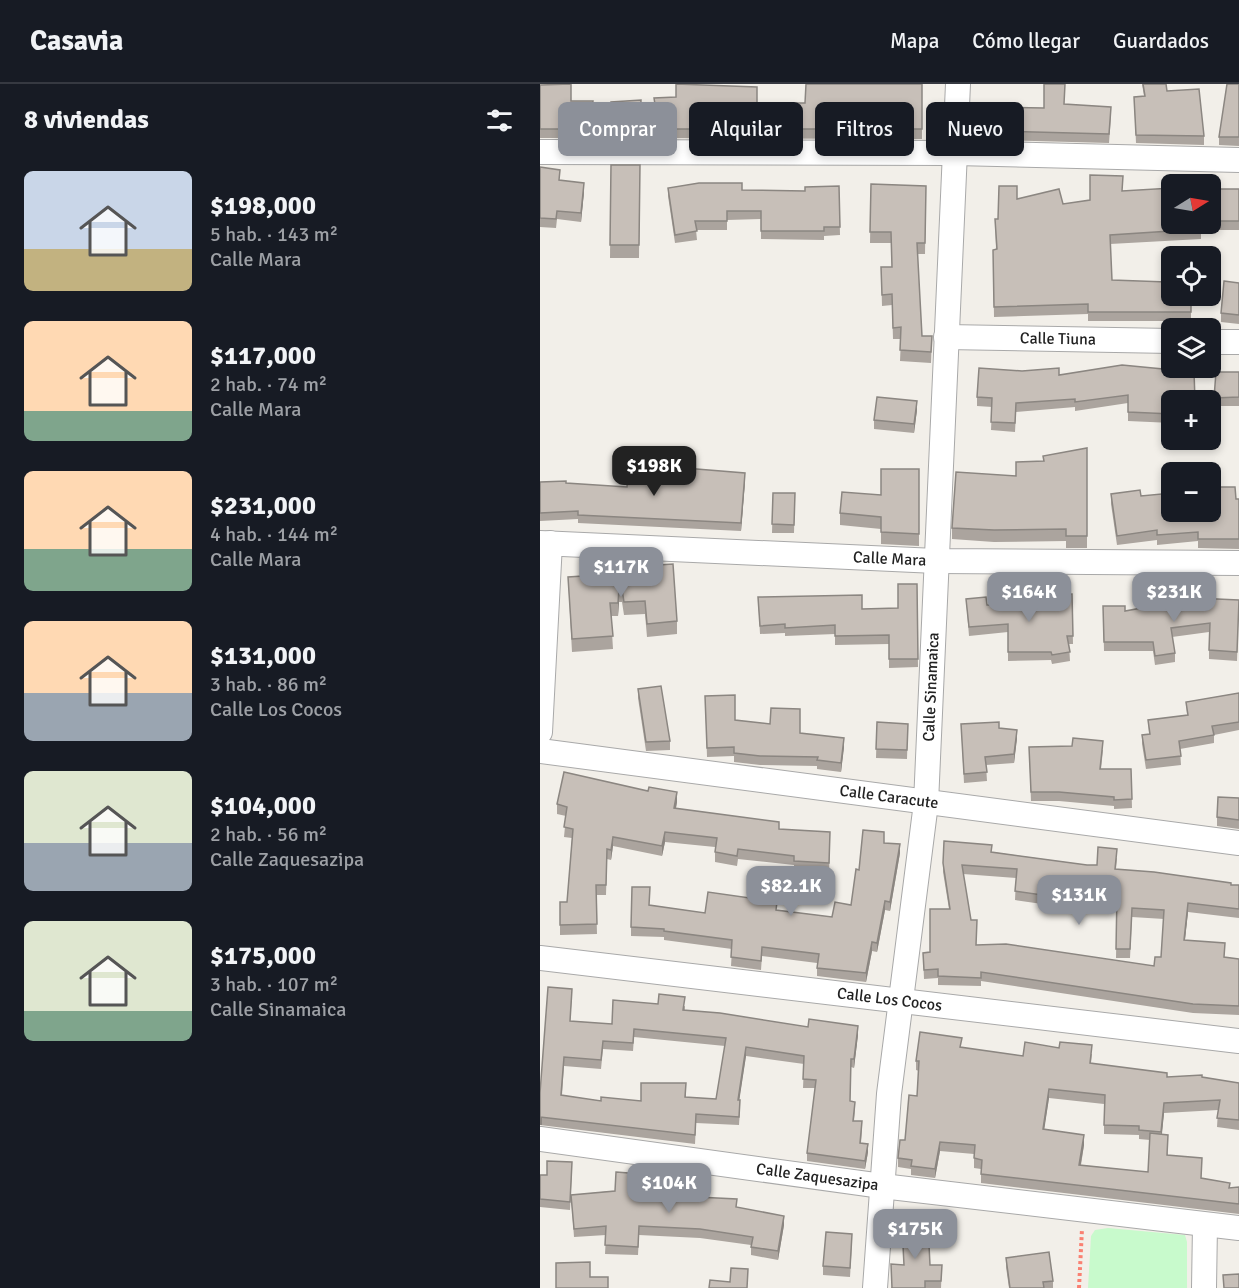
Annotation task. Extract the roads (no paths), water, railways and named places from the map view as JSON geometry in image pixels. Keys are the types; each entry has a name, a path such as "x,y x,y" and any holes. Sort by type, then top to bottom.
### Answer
{"street":[{"name":"Calle Sinamaica","path":"957,102 958,84"},
{"path":"540,152 926,153"},
{"path":"1024,155 1239,160"},
{"name":"Calle Sinamaica","path":"875,1288 889,1094 926,803 955,156"},
{"name":"Calle Tiuna","path":"946,337 1161,341"},
{"path":"1221,342 1239,342"},
{"path":"540,732 545,543"},
{"name":"Calle Mara","path":"545,543 936,561 1239,563"},
{"name":"Calle Caracute","path":"540,751 1239,843"},
{"name":"Calle Los Cocos","path":"540,958 1239,1041"},
{"name":"Calle Zaquesazipa","path":"540,1139 882,1186 1239,1228"},
{"path":"1204,1288 1205,1224"}]}
